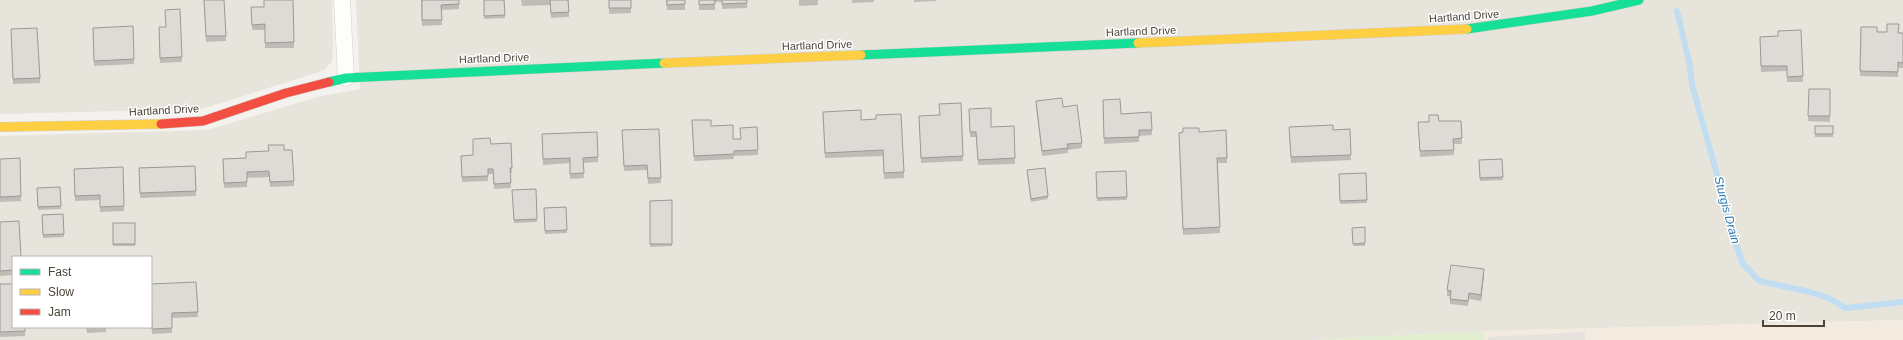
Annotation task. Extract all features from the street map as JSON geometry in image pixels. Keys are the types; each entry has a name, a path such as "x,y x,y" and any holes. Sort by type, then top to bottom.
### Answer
{"street":[{"path":"342,0 346,78"},
{"name":"Hartland Drive","path":"0,127 170,124 203,120 286,93 346,78 1476,29 1569,15 1639,0"}],"shaded area":[{"path":"0,0 332,0 332,61 325,69 316,73 202,109 0,114"},
{"path":"356,0 1903,0 1903,320 1484,331 1311,340 0,340 0,136 207,130 317,97 360,89"},
{"path":"1903,320 1903,340 1484,340 1484,331"},
{"path":"1585,332 1585,340 1488,340 1488,337"}],"green space":[{"path":"1484,331 1484,340 1311,340"}],"building":[{"path":"204,0 224,0 226,36 206,36"},
{"path":"264,0 293,0 294,42 265,43 265,24 252,25 251,7 264,7"},
{"path":"422,0 459,0 459,4 441,5 442,20 422,20"},
{"path":"484,0 504,0 505,15 484,16"},
{"path":"550,0 568,0 569,12 551,13"},
{"path":"609,0 631,0 631,8 609,8"},
{"path":"667,0 685,0 685,4 667,5"},
{"path":"699,0 715,0 715,4 699,5"},
{"path":"722,0 747,0 747,3 722,4"},
{"path":"180,9 182,57 160,58 159,27 166,27 165,10"},
{"path":"1887,24 1899,24 1898,33 1903,33 1903,63 1898,62 1898,72 1860,71 1861,27 1877,27 1877,32 1887,32"},
{"path":"133,26 134,59 94,61 93,28"},
{"path":"37,28 40,78 13,79 11,29"},
{"path":"1801,30 1803,76 1787,77 1787,66 1761,66 1760,37 1778,36 1778,31"},
{"path":"1809,89 1830,89 1830,116 1808,116"},
{"path":"1062,98 1063,107 1077,105 1082,143 1067,144 1068,148 1042,151 1036,101"},
{"path":"1120,99 1121,114 1151,112 1152,130 1139,130 1139,137 1104,138 1103,100"},
{"path":"961,103 963,156 921,158 919,116 940,115 939,104"},
{"path":"991,108 991,127 1014,126 1015,158 978,160 976,132 970,132 969,109"},
{"path":"861,110 861,120 876,119 876,115 901,114 904,172 884,173 883,150 825,153 823,112"},
{"path":"1429,115 1438,115 1439,121 1461,121 1462,138 1453,139 1454,150 1420,151 1418,122 1429,122"},
{"path":"692,120 711,120 711,126 733,125 733,139 741,139 740,128 757,127 758,150 734,151 734,154 694,156"},
{"path":"1333,125 1333,130 1350,129 1351,155 1291,157 1289,127"},
{"path":"1815,126 1833,126 1833,134 1815,134"},
{"path":"1183,128 1199,128 1199,132 1226,130 1227,158 1217,158 1220,227 1183,229 1179,133 1183,132"},
{"path":"659,129 661,178 648,178 647,165 624,166 622,130"},
{"path":"597,132 598,157 583,158 584,173 570,174 570,158 543,159 542,134"},
{"path":"490,138 491,144 511,143 511,183 494,184 493,169 488,169 488,176 462,177 461,156 473,155 473,139"},
{"path":"268,145 284,145 284,150 292,150 294,181 270,182 269,171 247,172 247,182 224,183 223,159 246,158 246,152 269,151"},
{"path":"20,158 21,196 0,197 0,159"},
{"path":"1502,159 1503,177 1480,178 1479,160"},
{"path":"195,166 196,191 140,193 139,168"},
{"path":"123,167 124,206 100,207 100,195 75,196 74,169"},
{"path":"1045,168 1048,196 1031,199 1027,170"},
{"path":"1126,171 1127,197 1097,198 1096,172"},
{"path":"1366,173 1367,200 1340,201 1339,174"},
{"path":"60,187 61,206 38,207 37,188"},
{"path":"536,189 537,219 514,220 512,190"},
{"path":"672,200 672,244 650,244 650,201"},
{"path":"566,207 567,230 545,231 544,208"},
{"path":"63,214 64,234 43,235 42,215"},
{"path":"19,221 21,256 12,256 12,270 0,271 0,222"},
{"path":"113,223 135,223 135,244 113,244"},
{"path":"1365,227 1365,243 1353,244 1352,228"},
{"path":"1451,265 1484,269 1481,295 1469,293 1468,301 1450,299 1451,291 1447,290"},
{"path":"196,282 198,312 172,313 172,328 152,329 152,284"},
{"path":"0,284 12,284 12,328 25,328 25,331 0,332"}],"waterway":[{"name":"Sturgis Drain","path":"1677,11 1689,61 1692,85 1720,185 1728,222 1743,264 1759,281 1810,292 1828,298 1846,308 1903,302"}],"traffic: fast":[{"path":"1467,29 1592,11 1639,0"},
{"path":"861,55 1138,43"},
{"path":"329,82 346,78 664,63"}],"traffic: slow":[{"path":"1138,43 1467,29"},
{"path":"664,63 861,55"},
{"path":"0,127 161,124"}],"traffic: jam":[{"path":"161,124 203,121 286,93 329,82"}]}
